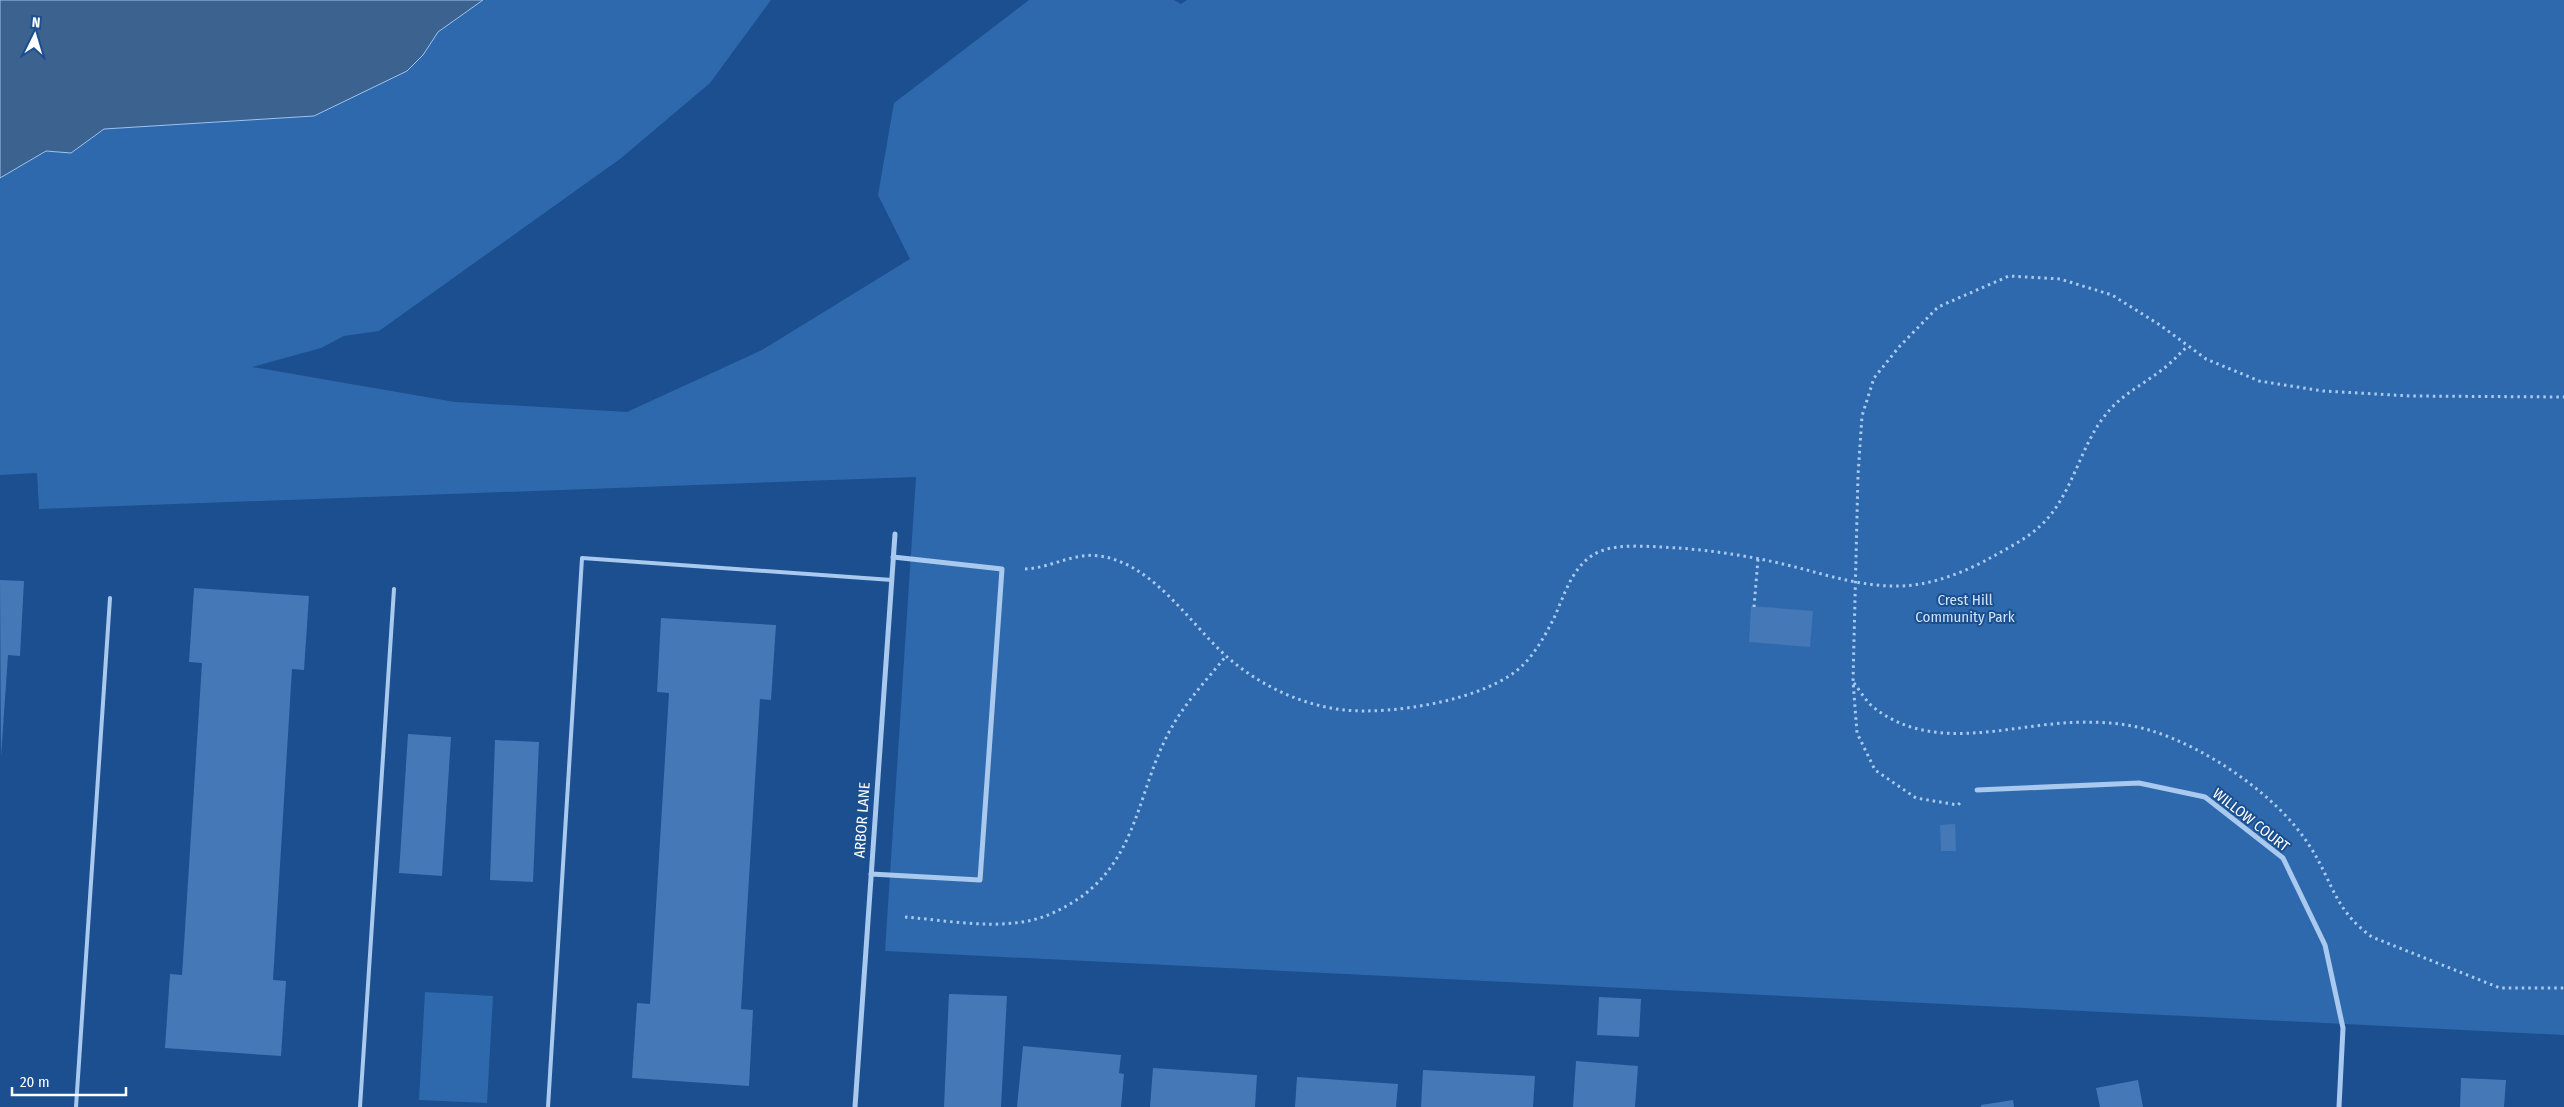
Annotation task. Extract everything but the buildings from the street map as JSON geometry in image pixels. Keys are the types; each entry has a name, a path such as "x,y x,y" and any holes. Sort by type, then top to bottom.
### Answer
{"street":[{"name":"ARBOR LANE","path":"855,1107 895,534"},
{"path":"871,874 980,880 1002,569 893,557"},
{"name":"WILLOW COURT","path":"1977,790 2139,783 2205,797 2283,858 2326,945 2342,1028 2339,1107"}],"lane":[{"path":"548,1107 582,558 892,580"},
{"path":"360,1107 394,589"},
{"path":"76,1107 110,598"}],"path":[{"path":"1977,790 1958,805 1916,798 1875,770 1857,733 1853,682 1858,475 1862,416 1874,378 1899,347 1938,307 2009,276 2060,279 2112,296 2160,325 2206,359 2259,381 2323,392 2410,396 2564,397"},
{"path":"1002,569 1034,568 1084,555 1102,556 1124,563 1149,579 1226,656 1282,692 1311,705 1367,711 1436,702 1479,692 1502,680 1523,665 1540,643 1554,617 1567,585 1582,564 1601,551 1654,546 1695,549 1758,559 1834,579 1856,582 1920,584 1943,578 1982,562 2040,526 2054,510 2086,443 2107,412 2119,400 2167,366 2188,346"},
{"path":"1754,607 1758,559"},
{"path":"905,918 988,924 1022,922 1049,916 1098,884 1116,862 1132,832 1155,761 1168,733 1190,700 1226,656"},
{"path":"2403,951 2500,988 2564,988"}],"green space":[{"name":"Crest Hill Community Park","path":"483,0 771,0 710,83 620,159 379,331 344,336 321,348 252,367 455,402 627,412 762,350 910,259 878,195 894,103 1029,0 1174,0 1181,4 1187,0 2564,0 2564,1035 885,951 916,477 39,509 37,473 0,475 0,178 46,151 71,153 104,129 314,116 423,55 438,32"},
{"path":"425,992 493,996 487,1103 419,1100"}],"shaded area":[{"path":"0,0 483,0 438,32 423,55 407,71 314,116 104,129 71,153 46,151 0,178"}]}
